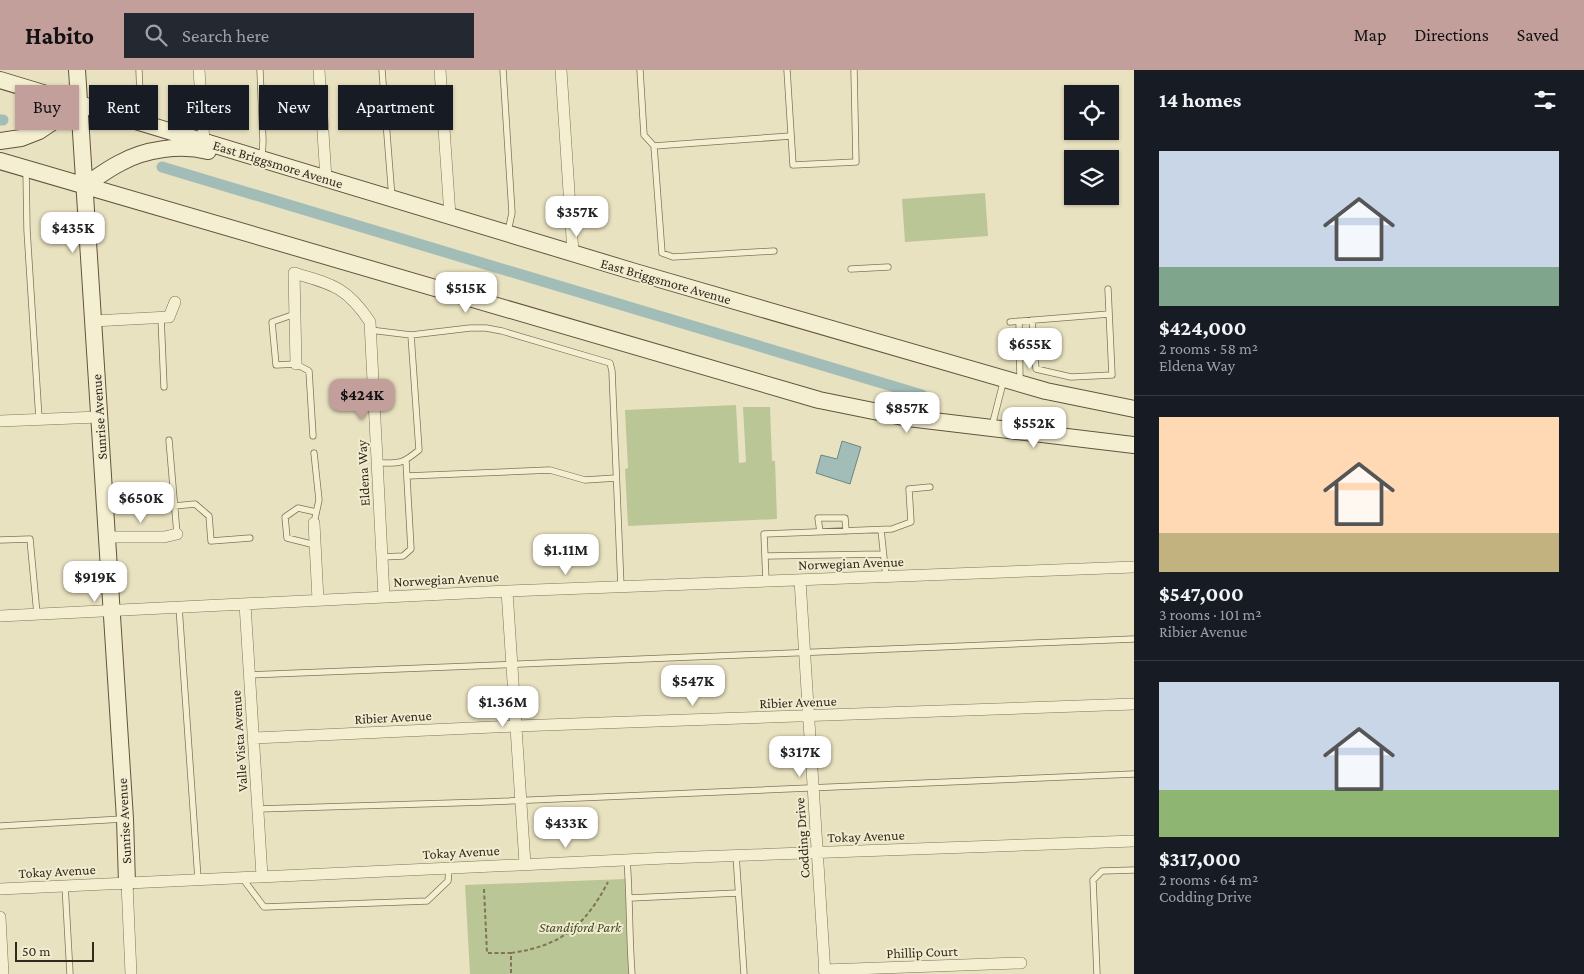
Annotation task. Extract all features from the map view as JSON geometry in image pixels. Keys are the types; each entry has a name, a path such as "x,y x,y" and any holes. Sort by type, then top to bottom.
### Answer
{"main road":[{"name":"Sunrise Avenue","path":"77,70 78,85"},
{"name":"East Briggsmore Avenue","path":"0,80 16,85"},
{"name":"Sunrise Avenue","path":"79,104 128,883"},
{"name":"East Briggsmore Avenue","path":"79,104 89,107"},
{"name":"East Briggsmore Avenue","path":"158,128 573,253 1046,391 1134,409"},
{"path":"0,141 21,138 42,130"},
{"path":"84,186 120,163 143,153 162,150 199,148 238,159 262,159"},
{"path":"0,161 810,398 908,418 1134,444"}],"street":[{"path":"200,70 204,142"},
{"path":"319,70 326,179"},
{"path":"440,70 450,216"},
{"path":"561,70 573,253"},
{"name":"Eldena Way","path":"295,314 294,273 333,285 347,294 360,306 370,322 384,597"},
{"path":"93,321 169,317 175,302"},
{"path":"295,314 296,364"},
{"path":"0,421 99,417"},
{"path":"315,517 318,600"},
{"path":"107,537 164,537 177,534"},
{"name":"Norwegian Avenue","path":"0,616 507,591 1134,567"},
{"name":"Codding Drive","path":"800,580 824,972"},
{"path":"507,591 525,864"},
{"name":"Valle Vista Avenue","path":"245,604 262,876"},
{"name":"Ribier Avenue","path":"254,738 516,726 1134,704"},
{"name":"Tokay Avenue","path":"0,889 525,864 1134,841"},
{"name":"Sunrise Avenue","path":"128,883 131,974"},
{"path":"0,917 3,974"},
{"name":"Phillip Court","path":"824,972 1021,963"}],"lane":[{"path":"139,70 140,85"},
{"path":"260,70 262,159"},
{"path":"382,70 392,198"},
{"path":"504,70 512,214 507,233"},
{"path":"640,70 644,135 654,146 662,253 673,257 774,251"},
{"path":"787,70 793,165 856,162 854,70"},
{"path":"654,146 791,136"},
{"path":"26,168 27,230 39,419"},
{"path":"851,269 888,267"},
{"path":"1032,320 1036,369 1070,377 1112,375 1108,289"},
{"path":"295,314 272,322 276,365 296,364 309,371 313,436"},
{"path":"1010,322 1109,314"},
{"path":"161,317 164,387"},
{"path":"991,428 1012,381 1019,321"},
{"path":"370,330 411,335 486,328 610,363 612,371 621,587"},
{"path":"377,463 406,461 418,450 411,335"},
{"path":"169,440 177,534"},
{"path":"314,453 319,500 315,517 298,508 286,517 287,538 315,545"},
{"path":"382,557 404,556 411,549 406,461"},
{"path":"407,476 550,470 586,480 616,478"},
{"path":"766,581 764,534 892,529 911,522 909,489 930,487"},
{"path":"174,506 195,504 209,516 212,541 250,538"},
{"path":"820,532 818,518 845,518 846,531"},
{"path":"881,530 886,576"},
{"path":"0,540 30,539 37,614"},
{"path":"766,556 883,554"},
{"path":"180,607 198,879"},
{"path":"250,675 1134,639"},
{"path":"258,809 521,800 1134,774"},
{"path":"0,826 125,819"},
{"path":"736,856 737,893 744,974"},
{"path":"627,860 632,974"},
{"path":"242,877 264,907 427,901 448,881 449,868"},
{"path":"1097,974 1093,880 1102,871 1134,870"},
{"path":"65,885 70,974"},
{"path":"630,898 737,893"}],"path":[{"path":"484,888 487,953 511,953 548,944 569,933 591,911 608,882"},
{"path":"511,953 512,974"}],"green space":[{"path":"985,193 988,236 905,242 902,199"},
{"path":"736,405 739,463 746,462 743,407 770,407 772,461 775,461 777,519 628,526 625,469 628,468 625,410"},
{"name":"Standiford Park","path":"625,879 629,974 470,974 465,885"}],"water":[{"path":"842,441 861,447 850,484 816,473 821,455 837,459"}],"waterway":[{"path":"162,167 922,395"}]}
